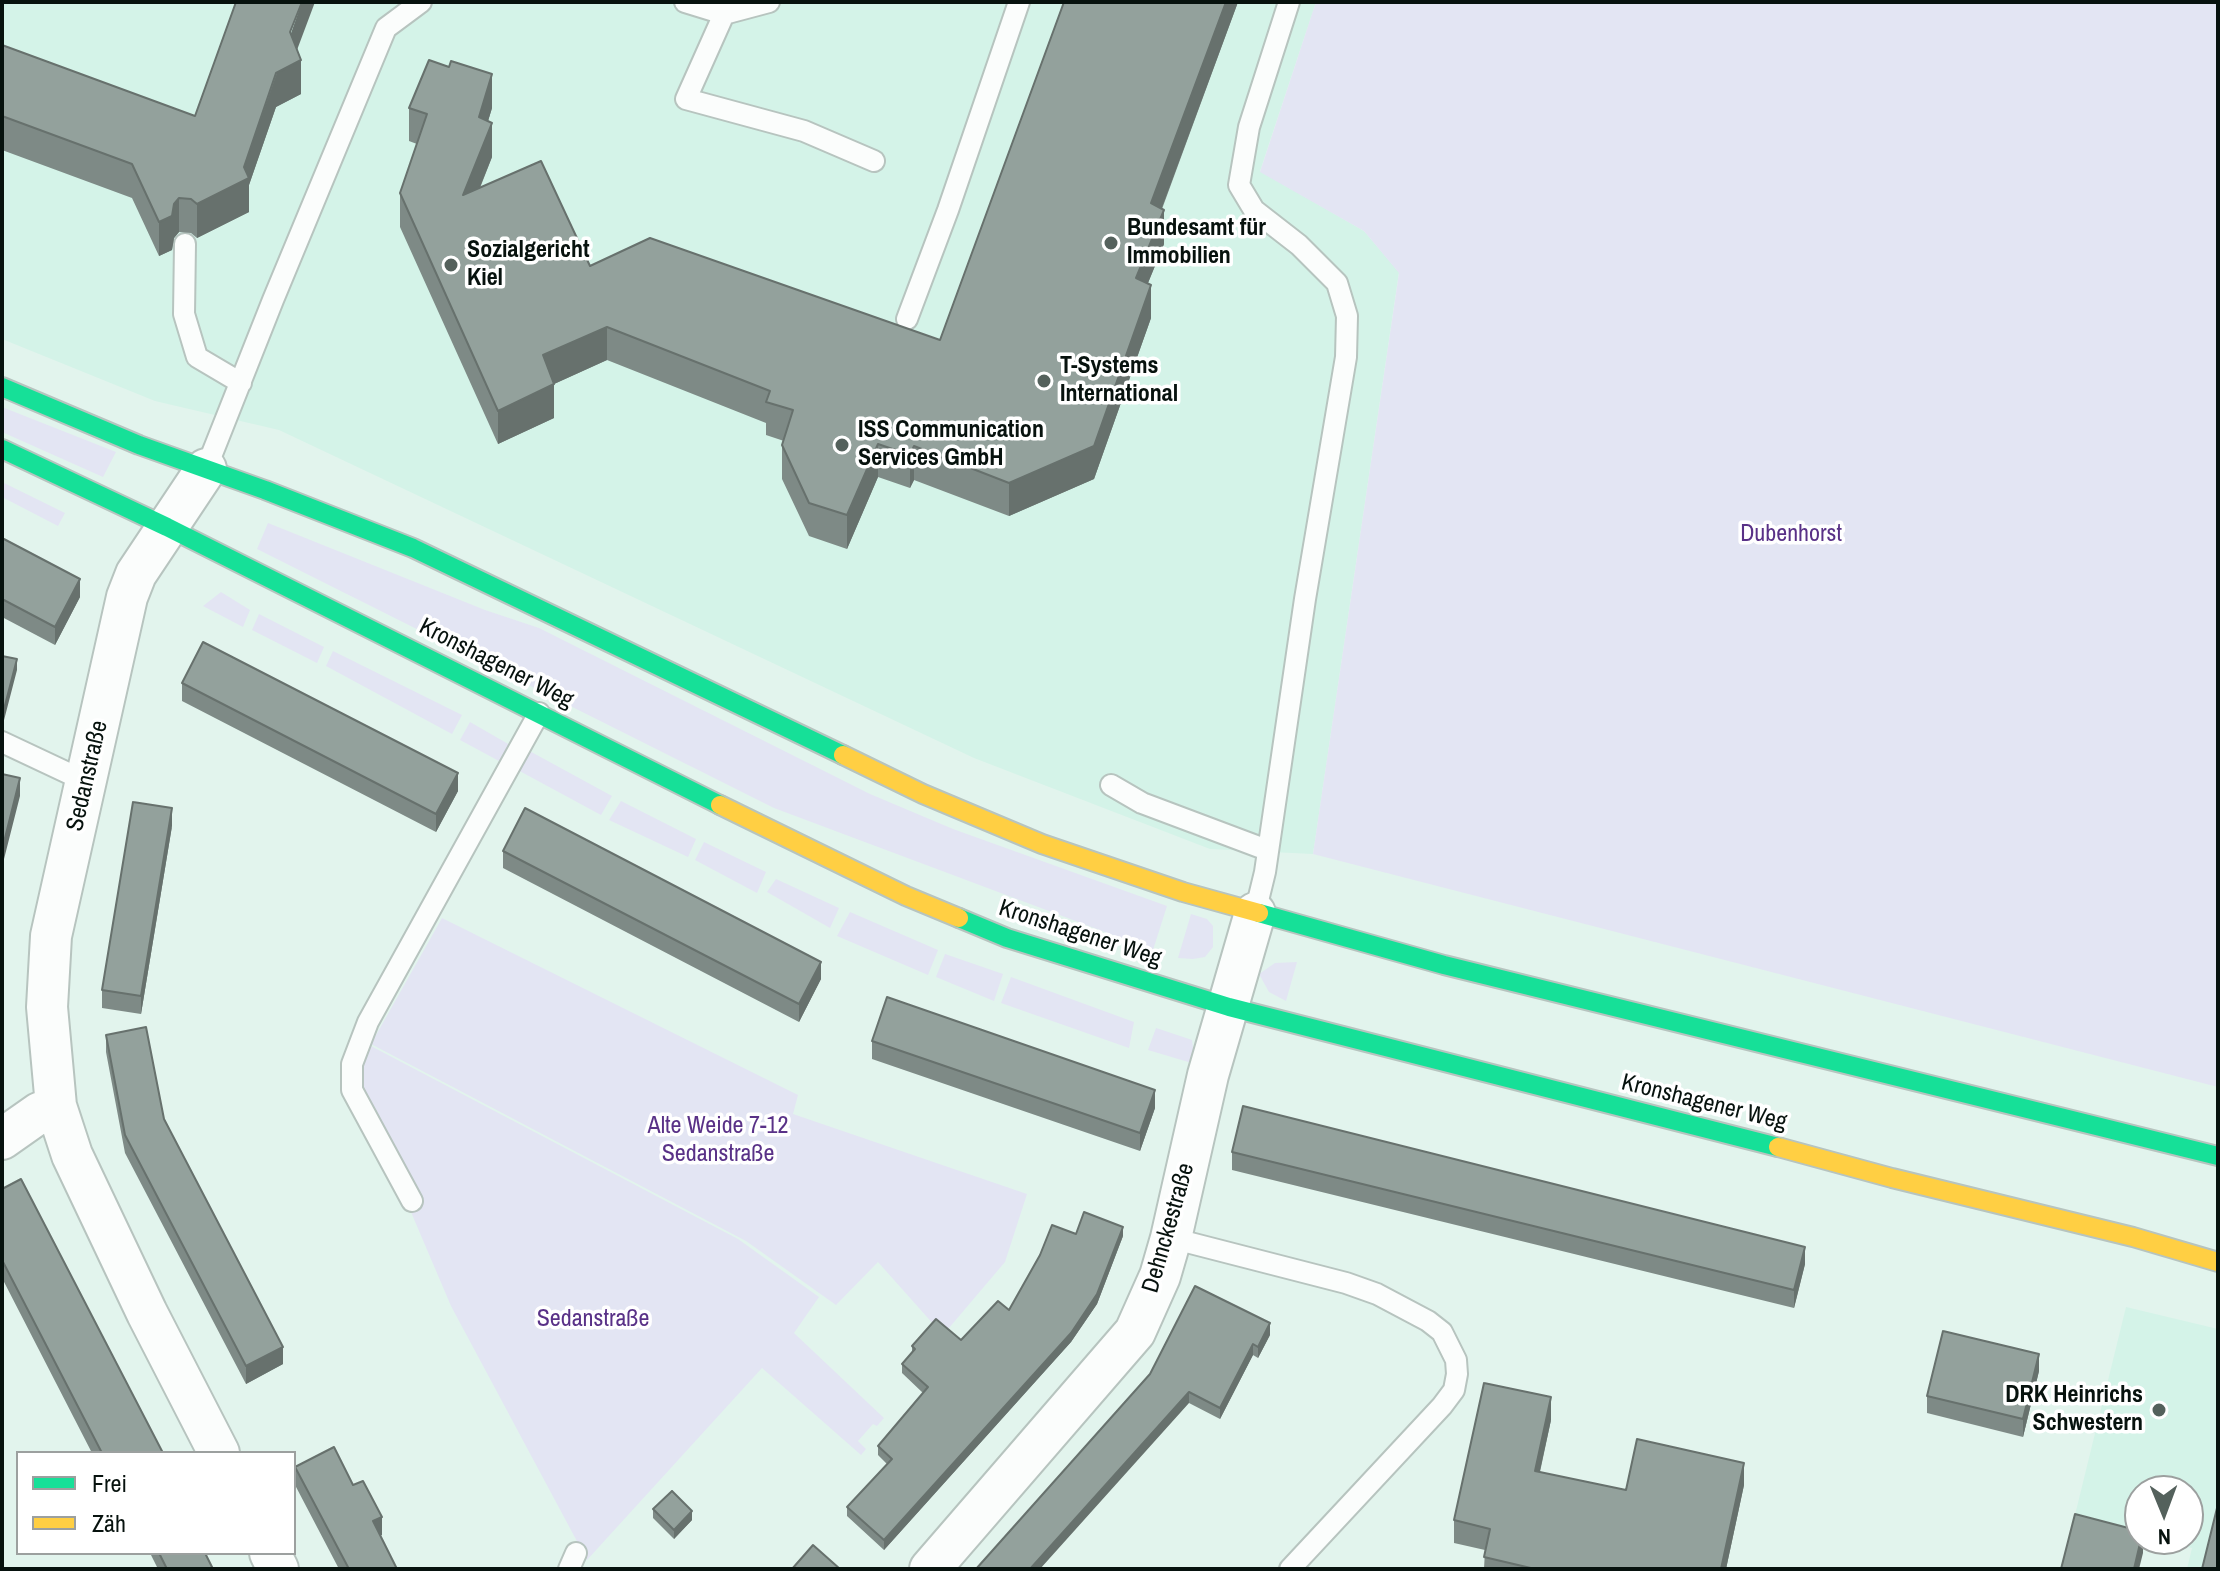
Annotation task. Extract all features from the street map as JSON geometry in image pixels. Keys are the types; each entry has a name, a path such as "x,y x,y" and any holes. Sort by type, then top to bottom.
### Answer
{"main road":[{"path":"2,387 139,445 413,548 923,794 1042,844 1183,892 1472,972 2218,1156"},
{"name":"Kronshagener Weg","path":"2,449 167,527 906,896 1007,938 1229,1007 2133,1237 2218,1262"}],"street":[{"name":"Sedanstraße","path":"206,469 136,574 127,597 51,936 47,1007 56,1106 72,1155 147,1313 218,1451"},
{"name":"Dehnckestraße","path":"930,1569 1135,1332 1160,1276 1171,1238 1208,1075 1255,913"},
{"path":"2,1139 39,1113 56,1106"}],"lane":[{"path":"206,469 386,28 421,2"},
{"path":"685,2 724,14 769,2"},
{"path":"907,319 1019,2"},
{"path":"1255,913 1346,357 1347,316 1337,283 1299,245 1254,210 1239,185 1249,127 1289,2"},
{"path":"724,14 686,99 804,131 874,161"},
{"path":"185,244 184,314 197,357 241,383"},
{"path":"412,1201 352,1090 352,1064 368,1022 539,713"},
{"path":"2,742 87,782"},
{"path":"1111,785 1142,803 1267,850"},
{"path":"1171,1238 1346,1283 1377,1294 1435,1326 1451,1345 1457,1374 1454,1390 1290,1569"}],"shaded area":[{"path":"3,2 1316,2 1260,171 1364,231 1399,272 1313,854 1210,849 974,758 279,430 155,401 2,339"},
{"name":"DRK Heinrichs Schwestern","path":"2126,1307 2218,1329 2218,1569 2187,1569 2190,1555 2204,1555 2204,1475 2124,1475 2124,1531 2074,1519"}],"green space":[{"name":"Dubenhorst","path":"1316,2 2218,2 2218,1087 1313,854 1399,273 1364,231 1260,172"},
{"path":"2,407 116,452 103,477 2,432"},
{"path":"2,482 65,513 58,526 2,497"},
{"path":"268,523 485,610 539,628 870,794 953,829 1167,906 1153,950 774,808 257,549"},
{"path":"221,592 250,610 243,627 203,606"},
{"path":"259,614 324,647 317,663 252,630"},
{"path":"333,651 462,715 452,734 326,666"},
{"path":"470,722 510,745 499,761 460,740"},
{"path":"524,748 612,796 601,815 514,768"},
{"path":"621,801 696,839 688,857 609,820"},
{"path":"704,842 766,872 757,893 695,860"},
{"path":"776,879 839,908 830,928 767,892"},
{"path":"850,912 938,950 928,975 837,936"},
{"path":"1191,914 1207,919 1213,926 1213,947 1205,957 1178,958"},
{"name":"Alte Weide 7-12 Sedanstraße","path":"442,918 798,1095 793,1114 1027,1194 1005,1262 943,1335 878,1262 836,1305 746,1241 371,1044"},
{"path":"945,954 1003,974 994,1001 936,977"},
{"path":"1297,962 1286,1001 1269,992 1259,974 1275,963"},
{"path":"1011,977 1134,1022 1129,1048 1001,1003"},
{"path":"1156,1028 1192,1040 1195,1064 1148,1050"},
{"path":"369,1045 738,1239 819,1297 794,1333 884,1418 877,1426 873,1424 858,1441 866,1449 861,1455 762,1368 587,1560 451,1306 359,1090 360,1064"}],"building":[{"path":"236,2 302,2 290,32 301,60 276,73 244,167 249,178 197,204 191,199 179,198 174,204 172,216 159,222 132,164 2,116 2,45 195,116"},
{"path":"1064,2 1226,2 1151,203 1164,210 1136,278 1151,285 1094,446 1009,483 914,446 910,455 878,444 847,515 809,503 782,445 793,410 766,402 770,391 607,327 543,355 554,384 498,411 400,193 427,114 409,108 429,60 449,67 451,61 492,74 479,117 492,123 463,195 541,161 590,266 650,238 940,340"},
{"path":"2,538 80,579 55,627 2,599"},
{"path":"203,642 458,773 436,814 182,683"},
{"path":"2,656 17,659 3,713 2,713"},
{"path":"2,774 20,778 3,846 2,845"},
{"path":"133,802 172,808 141,996 102,990"},
{"path":"525,808 821,962 799,1004 503,851"},
{"path":"887,997 1155,1090 1140,1133 872,1041"},
{"path":"146,1027 164,1119 283,1347 246,1366 125,1135 106,1035"},
{"path":"1243,1106 1805,1247 1794,1290 1232,1152"},
{"path":"21,1179 162,1451 101,1451 2,1260 2,1189"},
{"path":"1084,1212 1123,1227 1097,1294 1071,1333 884,1540 847,1507 892,1459 878,1446 928,1387 902,1364 915,1349 912,1346 936,1319 961,1340 998,1301 1009,1310 1040,1255 1052,1225 1076,1234"},
{"path":"1195,1286 1270,1323 1258,1347 1253,1344 1220,1408 1189,1392 1030,1569 976,1569 1150,1374"},
{"path":"1943,1331 2039,1354 2023,1419 1927,1396"},
{"path":"1484,1383 1551,1397 1535,1471 1626,1490 1637,1439 1744,1463 1721,1569 1535,1569 1484,1557 1490,1529 1454,1520"},
{"path":"334,1447 353,1485 363,1481 382,1517 373,1521 397,1569 349,1569 296,1466"},
{"path":"672,1491 692,1511 674,1530 653,1509"},
{"path":"2218,1504 2218,1569 2202,1569"},
{"path":"2075,1514 2124,1527 2124,1555 2137,1555 2134,1569 2061,1569"},
{"path":"813,1545 840,1569 792,1569"},
{"path":"160,1555 206,1555 213,1569 167,1569"}],"traffic: fast":[{"path":"2,387 139,445 413,548 843,755"},
{"path":"2,449 167,527 720,805"},
{"path":"1259,913 1444,965 2218,1156"},
{"path":"959,918 1007,938 1229,1007 1778,1147"}],"traffic: slow":[{"path":"843,755 923,794 1042,844 1183,892 1259,913"},
{"path":"720,805 906,896 959,918"},
{"path":"1778,1147 2133,1237 2218,1262"}],"place":[{"name":"Bundesamt für Immobilien","path":"1111,243"},
{"name":"Sozialgericht Kiel","path":"451,265"},
{"name":"T-Systems International","path":"1044,381"},
{"name":"ISS Communication Services GmbH","path":"842,445"},
{"name":"DRK Heinrichs Schwestern","path":"2159,1410"}]}
